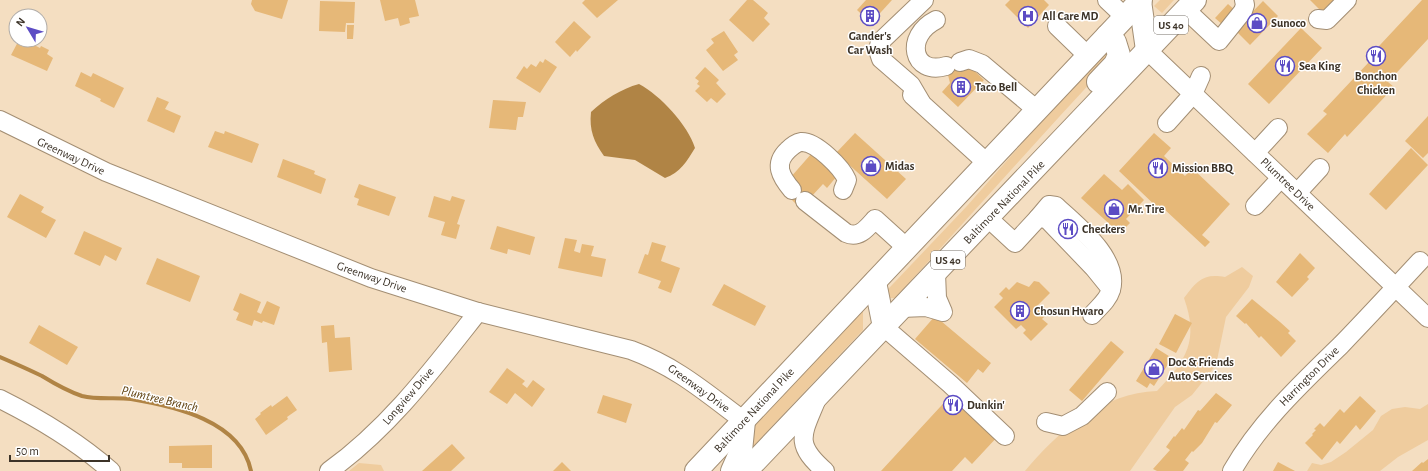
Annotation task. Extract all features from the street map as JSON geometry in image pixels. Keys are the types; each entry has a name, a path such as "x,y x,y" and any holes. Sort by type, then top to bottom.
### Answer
{"main road":[{"name":"Baltimore National Pike","path":"696,471 1038,110 1140,0"},
{"path":"1140,0 1148,50"},
{"name":"Baltimore National Pike","path":"746,471 1190,5"},
{"path":"988,218 1019,168 1115,64 1119,55 1118,48 1115,42 1107,36"},
{"path":"875,282 884,327"},
{"path":"732,471 741,451 744,421"},
{"path":"751,471 765,451"}],"street":[{"path":"921,102 910,85 881,59 878,50 880,42 924,0"},
{"path":"1107,0 1125,17"},
{"path":"1190,5 1219,41 1243,11 1245,5 1244,0"},
{"path":"1318,19 1327,20 1347,0"},
{"path":"936,20 928,24 921,31 916,40 915,49 918,58 925,65 938,68 969,59 982,64 1038,110"},
{"path":"1057,26 1088,56"},
{"name":"Plumtree Drive","path":"1148,50 1428,318"},
{"path":"887,76 921,102 987,163"},
{"path":"1167,123 1193,94 1202,76"},
{"name":"Greenway Drive","path":"0,120 106,172 371,278 478,312 631,350 656,359 677,371 744,421"},
{"path":"1255,153 1278,128"},
{"path":"844,190 847,180 843,171 815,146 802,142 791,146 782,155 779,164 782,178 798,195 846,233 851,236 859,234 875,219 907,248"},
{"path":"1297,193 1320,168"},
{"path":"1255,206 1281,178"},
{"path":"988,218 1015,243 1038,218 1047,219 1094,268 1111,289 1108,298 1092,314"},
{"name":"Harrington Drive","path":"1232,471 1244,449 1280,405 1396,288 1420,261"},
{"path":"901,308 926,307 943,312 937,298 936,273"},
{"name":"Longview Drive","path":"329,471 385,424 412,394 478,312"},
{"path":"884,327 950,384 1005,436"},
{"path":"1046,422 1063,426 1082,416 1107,392"},
{"path":"818,396 803,431 806,453 822,469"},
{"path":"0,399 35,417 78,445 111,471"}],"shaded area":[{"path":"1160,0 1174,0 1162,13 1154,6"},
{"path":"1109,50 1108,64 895,298 888,298 886,291 967,206 1100,55"},
{"path":"639,84 656,95 680,121 695,148 679,170 665,178 635,160 604,156 597,146 593,136 591,112 614,95"},
{"path":"1242,267 1253,276 1249,287 1226,317 1216,365 1192,395 1175,407 1130,471 1025,471 1052,442 1067,429 1100,406 1119,398 1137,393 1157,391 1176,369 1183,359 1187,349 1190,338 1190,326 1184,298 1197,283 1206,277 1225,277"},
{"path":"863,308 863,330 747,453 749,428"},
{"path":"1428,404 1428,440 1398,457 1380,471 1307,471 1312,463 1321,465 1331,462 1346,452 1373,430 1381,416 1392,409 1405,407 1420,409"},
{"path":"359,463 381,465 384,471 349,471"}],"building":[{"path":"252,0 288,0 282,19 255,11 251,4"},
{"path":"380,0 415,0 419,16 409,18 410,23 400,26 398,18 385,21"},
{"path":"585,0 618,0 597,18 582,3"},
{"path":"747,0 753,0 768,13 764,18 770,24 753,42 729,20"},
{"name":"Gander's Car Wash","path":"866,0 892,0 871,23 857,10"},
{"name":"All Care MD","path":"1010,0 1044,0 1049,5 1028,28 1005,5"},
{"path":"1310,0 1342,0 1324,14"},
{"path":"1422,0 1428,0 1428,39 1388,82 1394,87 1347,137 1345,134 1328,153 1307,134 1327,114 1323,111 1369,62 1366,60"},
{"path":"320,1 355,2 354,23 346,23 345,32 319,31"},
{"name":"Sunoco","path":"1263,1 1278,16 1250,45 1235,30"},
{"name":"Sunoco","path":"1228,4 1237,12 1224,26 1215,18"},
{"path":"574,21 591,37 577,52 576,50 570,57 555,42"},
{"path":"347,25 354,25 353,39 347,39"},
{"name":"Sea King","path":"1301,28 1322,48 1269,104 1248,84"},
{"path":"724,31 738,52 734,55 738,60 723,71 706,50 714,43 711,39"},
{"path":"15,48 45,48 49,50 47,54 53,58 47,71 11,55"},
{"name":"Taco Bell","path":"958,55 984,80 958,107 942,92 950,83 944,59"},
{"path":"545,59 557,67 540,93 516,78 524,66 527,69 531,64 536,67 540,61 543,63"},
{"path":"705,67 719,80 716,83 726,94 717,103 711,98 707,102 695,91 700,86 697,84 699,81 695,78"},
{"path":"81,72 91,77 93,73 124,88 114,108 100,101 101,99 75,86"},
{"path":"157,97 169,102 165,109 181,116 174,133 147,121"},
{"path":"493,100 526,102 523,117 518,117 516,130 489,128"},
{"path":"1428,116 1428,153 1423,158 1405,141"},
{"path":"215,131 224,134 225,131 259,144 252,163 208,147"},
{"name":"Midas","path":"855,133 906,179 887,199 836,153"},
{"path":"1154,133 1171,148 1164,156 1185,176 1192,168 1230,204 1202,235 1210,242 1205,247 1163,208 1160,210 1119,171"},
{"path":"1411,148 1428,165 1386,210 1369,194"},
{"path":"812,153 837,176 827,188 823,184 799,207 787,195 790,178"},
{"path":"283,159 315,171 314,174 326,179 321,194 277,177"},
{"name":"Mr. Tire","path":"1104,174 1122,190 1128,184 1144,200 1126,219 1130,223 1124,229 1120,226 1116,230 1081,198"},
{"path":"359,184 396,197 389,216 357,205 359,199 354,197"},
{"path":"20,194 44,207 41,212 56,220 46,238 7,217"},
{"path":"434,196 450,201 452,196 465,200 457,224 460,225 456,239 441,235 445,222 428,217"},
{"path":"497,226 535,237 530,255 508,249 507,254 490,249"},
{"path":"84,231 122,248 116,261 105,255 100,266 74,254"},
{"path":"565,238 577,240 574,251 580,253 582,244 594,246 591,256 606,259 602,277 558,268"},
{"path":"652,242 666,246 661,261 680,268 671,293 658,288 661,281 638,273 645,254 648,255"},
{"path":"1300,253 1315,268 1307,277 1309,279 1292,297 1276,282"},
{"path":"157,258 200,276 190,302 146,284"},
{"name":"Chosun Hwaro","path":"1034,281 1039,282 1050,293 1037,306 1046,315 1042,319 1048,324 1031,341 1023,333 1026,330 1021,325 1016,329 994,307 1003,298 999,294 1006,287 1009,290 1017,282 1029,287"},
{"path":"724,284 766,306 755,326 712,305"},
{"path":"240,293 261,302 257,312 261,314 267,301 280,307 274,325 263,321 262,323 254,320 252,326 236,320 239,313 233,310"},
{"path":"1252,299 1290,331 1288,333 1296,341 1281,357 1261,336 1259,338 1246,323 1245,324 1236,316"},
{"path":"1175,314 1192,323 1176,353 1159,344"},
{"path":"935,316 991,363 983,373 978,369 967,383 915,339"},
{"path":"39,325 78,347 67,365 29,343"},
{"path":"334,325 335,338 350,337 352,370 329,372 327,342 322,343 321,326"},
{"path":"1111,341 1124,352 1082,401 1069,390"},
{"name":"Doc & Friends Auto Services","path":"1156,348 1172,358 1154,386 1150,383 1147,388 1136,381"},
{"path":"507,368 525,381 522,384 527,388 533,380 545,389 532,407 515,393 507,404 489,392"},
{"path":"953,393 999,435 972,464 965,457 952,471 881,471"},
{"path":"1216,393 1232,405 1217,423 1215,422 1202,443 1193,452 1192,451 1185,460 1189,463 1183,471 1157,471 1153,469 1170,450 1166,447 1174,436 1175,437 1182,428 1184,430 1198,410 1200,411"},
{"path":"603,395 632,404 626,423 597,413"},
{"path":"287,396 297,410 287,417 288,419 266,435 255,419 261,414 260,413 271,405 272,407"},
{"path":"1360,396 1376,411 1360,430 1356,425 1340,444 1337,441 1322,460 1305,443 1313,435 1312,434 1316,430 1314,429 1320,423 1324,427 1340,409 1344,413"},
{"path":"452,444 465,458 451,471 422,471"},
{"path":"212,445 212,468 182,468 182,463 169,463 169,446"},
{"path":"1428,459 1428,471 1412,471 1422,462 1423,463"},
{"path":"562,462 571,471 553,471"},
{"path":"1278,462 1295,471 1273,471"}],"waterway":[{"name":"Plumtree Branch","path":"0,357 26,368 66,390 82,396 94,398 131,399 148,402 166,406 203,419 220,428 234,440 245,454 251,471"}],"place":[{"name":"Gander's Car Wash","path":"870,16"},
{"name":"All Care MD","path":"1028,16"},
{"name":"Sunoco","path":"1257,23"},
{"name":"Bonchon Chicken","path":"1376,56"},
{"name":"Sea King","path":"1285,66"},
{"name":"Taco Bell","path":"961,87"},
{"name":"Midas","path":"871,166"},
{"name":"Mission BBQ","path":"1158,168"},
{"name":"Mr. Tire","path":"1114,209"},
{"name":"Checkers","path":"1068,229"},
{"name":"Chosun Hwaro","path":"1020,311"},
{"name":"Doc & Friends Auto Services","path":"1154,369"},
{"name":"Dunkin'","path":"953,405"}]}
